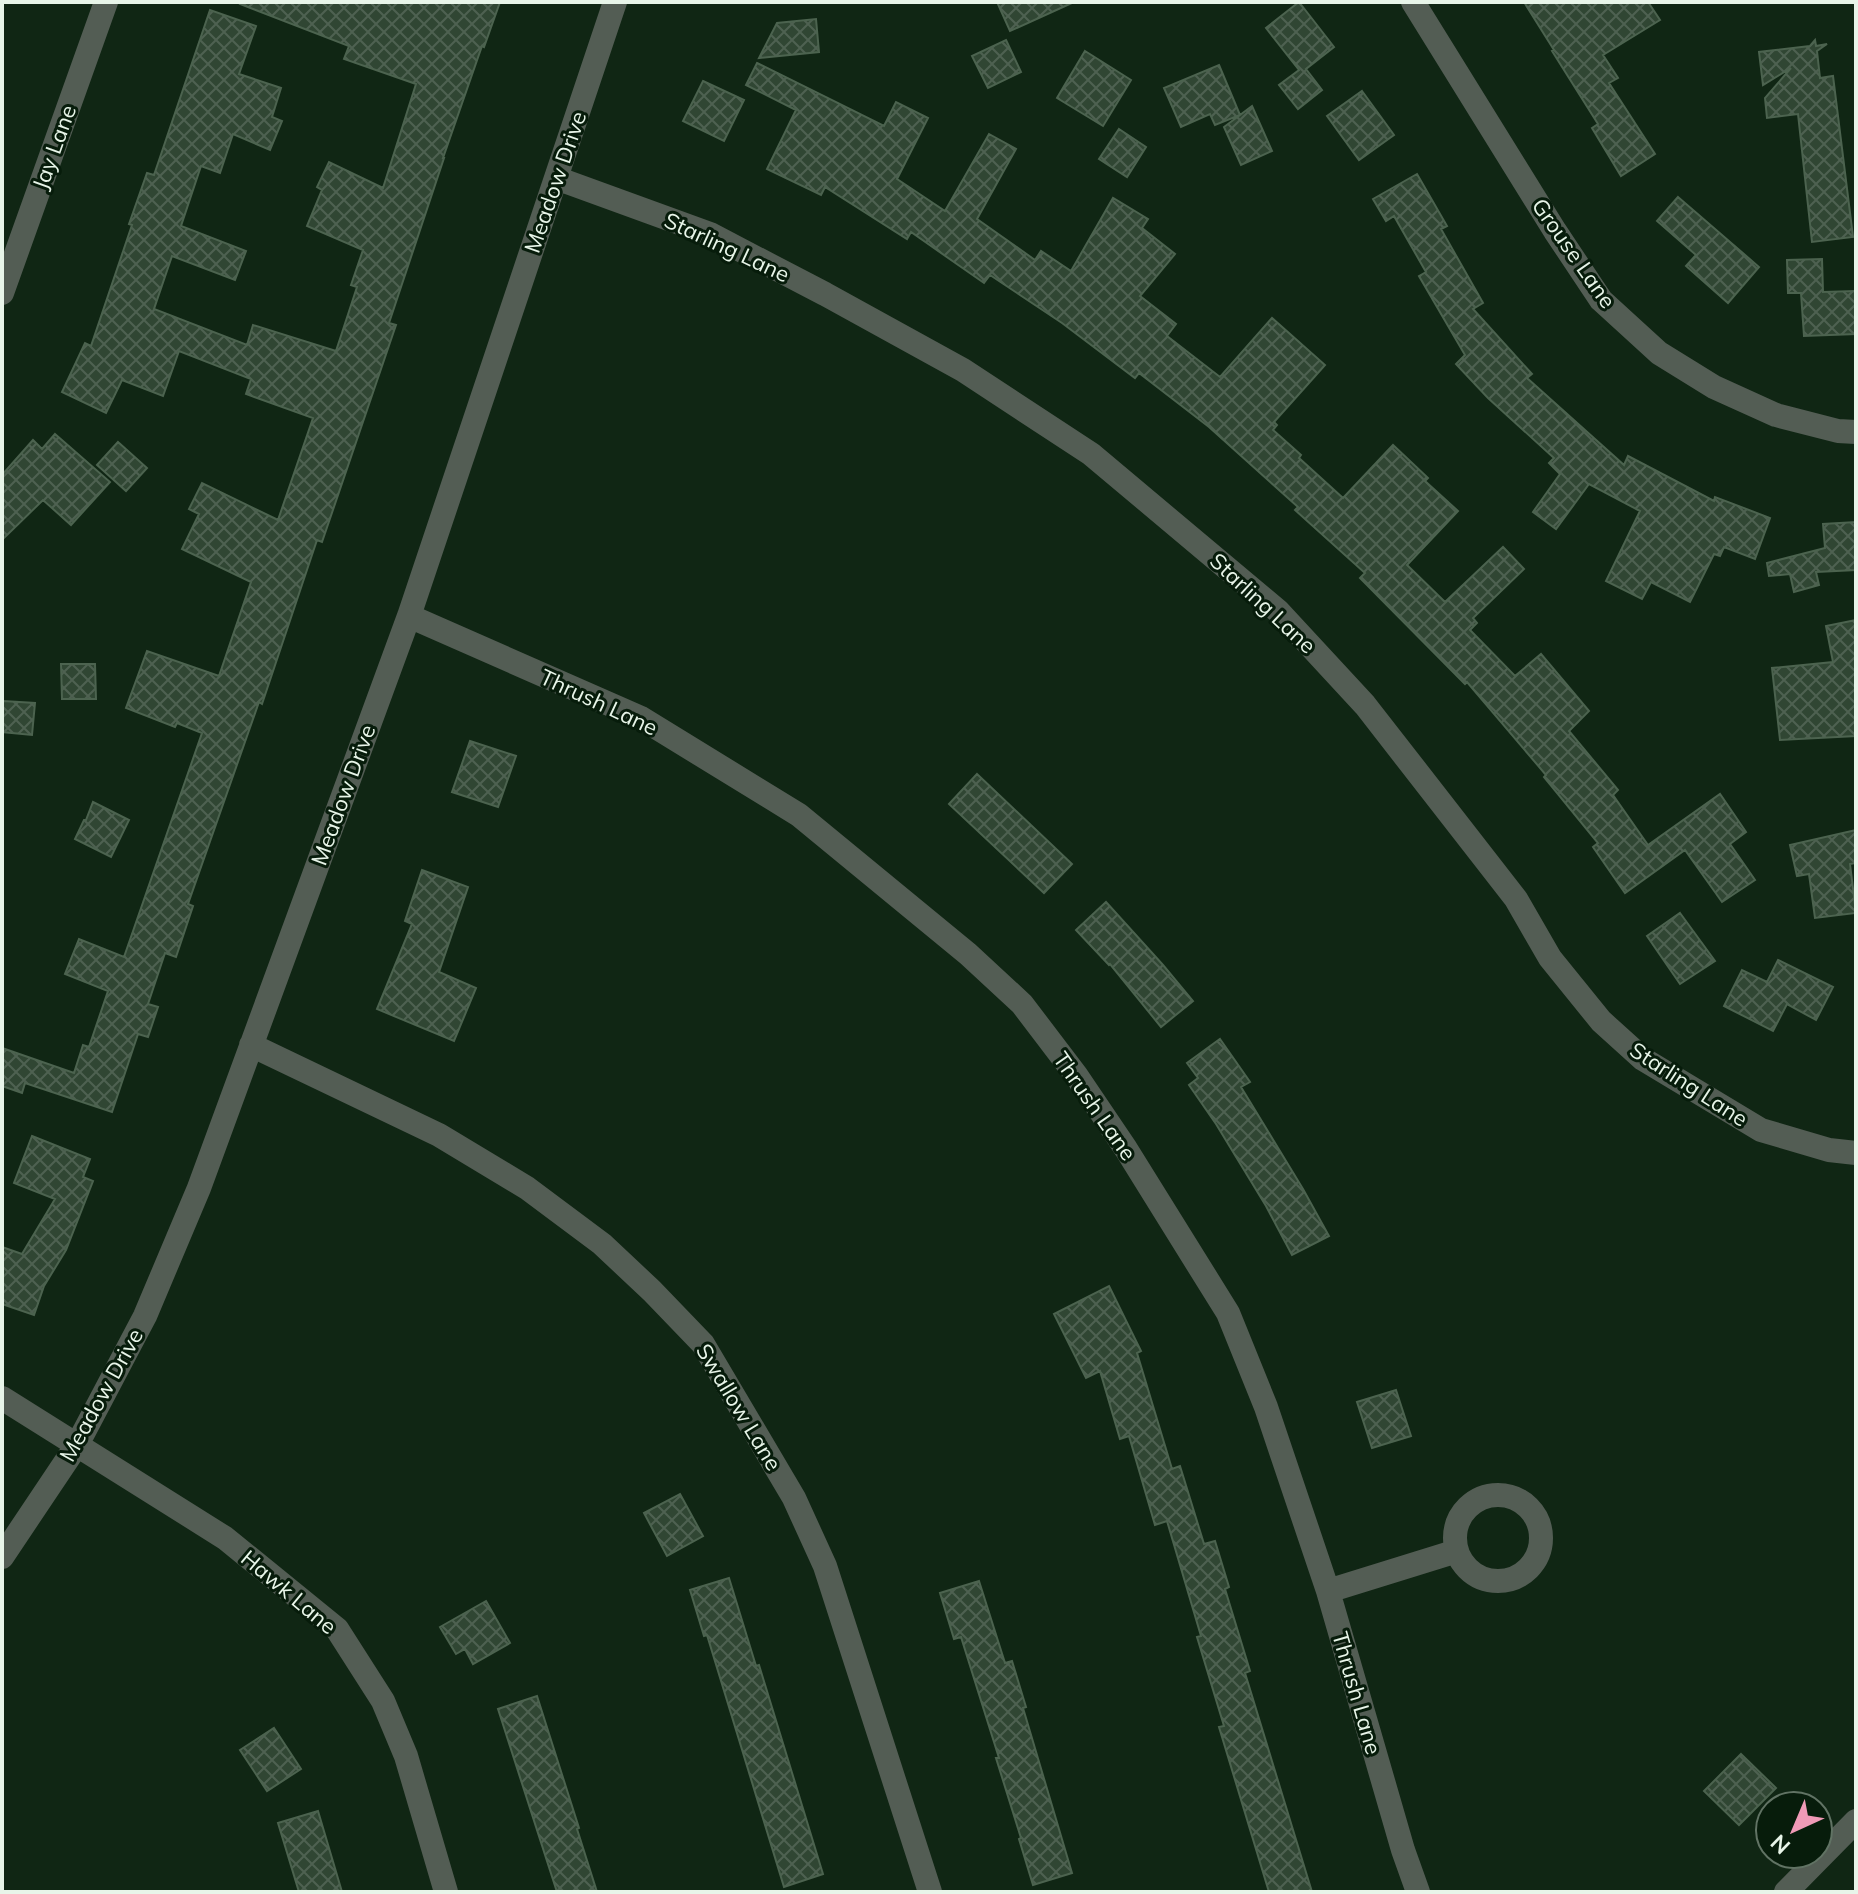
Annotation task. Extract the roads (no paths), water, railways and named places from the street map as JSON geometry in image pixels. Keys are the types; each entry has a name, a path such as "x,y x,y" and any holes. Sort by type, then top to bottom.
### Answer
{"street":[{"name":"Jay Lane","path":"2,293 106,2"},
{"name":"Meadow Drive","path":"2,1557 77,1445 145,1316 199,1188 409,616 615,2"},
{"name":"Grouse Lane","path":"1413,2 1601,300 1659,353 1714,387 1776,415 1838,431 1856,432"},
{"name":"Starling Lane","path":"556,178 710,234 963,370 1091,454 1278,611 1365,705 1516,899 1550,958 1601,1021 1643,1059 1761,1130 1829,1150 1856,1153"},
{"name":"Thrush Lane","path":"409,616 641,718 799,815 968,954 1022,1004 1076,1075 1126,1149 1228,1313 1266,1407 1328,1591 1418,1892"},
{"name":"Swallow Lane","path":"251,1045 439,1135 527,1188 602,1244 703,1344 794,1498 825,1566 930,1892"},
{"name":"Hawk Lane","path":"2,1398 225,1538 337,1629 383,1701 406,1756 446,1892"},
{"path":"1328,1591 1457,1551"},
{"path":"1786,1892 1856,1821"}]}
